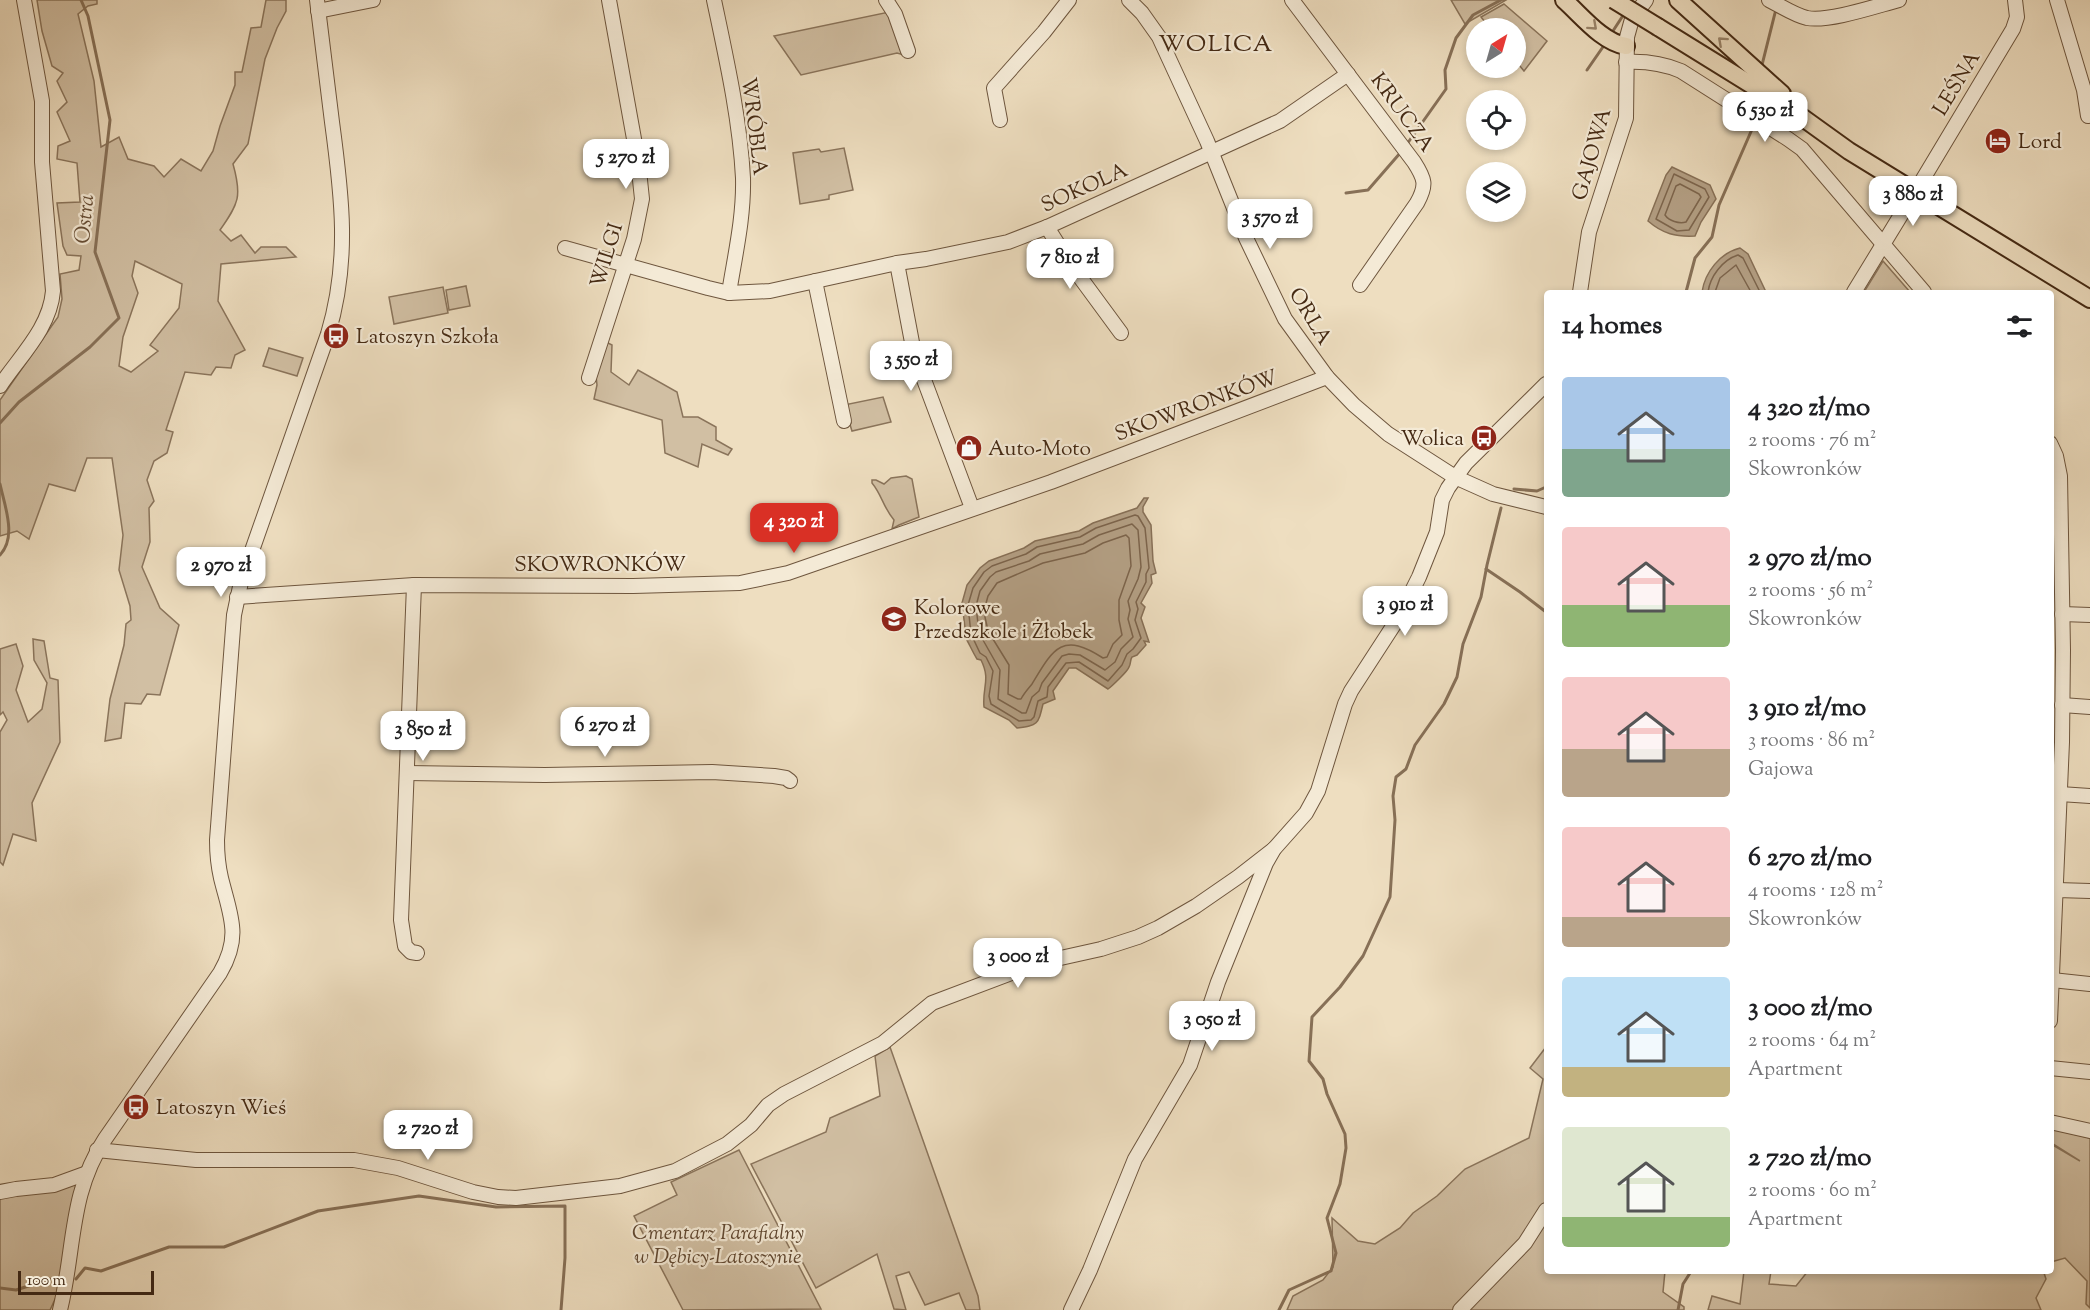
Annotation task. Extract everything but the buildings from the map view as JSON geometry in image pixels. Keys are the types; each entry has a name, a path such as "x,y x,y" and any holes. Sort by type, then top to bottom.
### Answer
{"main road":[{"path":"1564,0 1626,54"},
{"path":"1614,0 1792,110 1824,127 2090,299"},
{"path":"1677,0 1766,80 1824,127"},
{"path":"1792,110 1849,151 1918,188 2090,289"}],"street":[{"path":"0,386 46,320 53,291 42,162 42,101 24,0"},
{"path":"60,1310 76,1206 97,1150 220,973 231,949 234,927 220,875 217,840 232,630 237,597 328,334 340,281 344,243 343,211 317,5 373,0"},
{"name":"WILGI","path":"589,378 626,265 642,199 641,179 609,0"},
{"name":"WRÓBLA","path":"714,0 740,143 743,179 741,219 729,293"},
{"path":"886,0 895,14 908,51"},
{"path":"1000,120 993,88 1044,32 1069,0"},
{"name":"ORLA","path":"1129,0 1142,13 1159,37 1212,153 1246,238 1285,318 1327,378 1354,405 1388,434 1455,477"},
{"name":"KRUCZA","path":"1292,0 1404,148 1424,178 1423,191 1360,285"},
{"name":"GAJOWA","path":"1580,290 1589,232 1625,124 1626,54 1629,26 1646,0"},
{"path":"1769,0 1800,15 1813,18 1840,15 1899,0"},
{"name":"LEŚNA","path":"1855,290 1884,246 2013,29 2017,17 2015,0"},
{"path":"2057,0 2084,90 2088,116"},
{"path":"1626,54 1673,68 1788,139 1815,163 1922,290"},
{"name":"SOKOLA","path":"565,248 729,293 770,291 897,263 1008,242 1047,227 1280,121 1348,74"},
{"path":"1047,227 1071,265 1121,333"},
{"path":"1871,229 1895,227"},
{"path":"897,263 914,354 972,508"},
{"path":"815,281 844,421"},
{"name":"SKOWRONKÓW","path":"237,597 414,585 633,586 740,583 788,573 1051,482 1327,378"},
{"path":"97,1150 196,1160 354,1160 398,1168 473,1192 498,1197 516,1198 620,1186 675,1171 727,1144 751,1125 763,1109 776,1099 883,1043 932,1003 1038,963 1101,949 1158,928 1238,878 1274,849 1306,813 1322,784 1345,704 1351,691 1408,600 1437,532 1442,500 1466,463 1544,386"},
{"path":"2054,452 2060,476 2062,614 2057,650 2062,705 2056,742 2060,794 2054,891 2090,891"},
{"path":"1455,477 1478,488 1544,506"},
{"path":"414,585 400,920 405,946 411,952 417,953"},
{"path":"2062,614 2090,615"},
{"path":"2062,705 2090,707"},
{"path":"407,773 545,776 712,772 774,776 786,778 790,782"},
{"path":"2060,794 2090,796"},
{"path":"1071,1310 1090,1270 1135,1159 1190,1065 1218,982 1266,863 1274,849"},
{"path":"2054,987 2090,984"},
{"path":"2054,1068 2090,1072"},
{"path":"2054,1123 2090,1131"},
{"path":"0,1192 54,1185 87,1173"},
{"path":"1460,1310 1525,1244 1544,1212"}],"green space":[{"path":"37,0 97,0 97,4 88,6 78,14 94,81 101,147 119,137 128,159 154,166 164,177 181,159 201,171 213,151 235,85 235,72 242,72 251,28 261,27 266,0 286,0 286,11 265,59 248,144 233,164 238,192 235,206 220,230 231,241 241,235 255,253 261,247 286,247 296,257 221,264 218,301 245,350 235,355 231,368 216,367 211,375 185,372 166,430 173,432 167,453 154,461 147,480 154,501 149,508 150,542 142,567 160,608 179,625 160,695 147,694 141,704 125,703 121,738 105,741 110,699 124,645 126,624 131,620 130,606 119,570 123,535 112,458 87,458 75,491 49,484 29,539 17,531 0,536 0,400 58,317 62,299 60,274 79,270 81,256 67,255 63,246 57,203 80,202 77,163 57,159 58,146 70,141 57,112 67,102 57,81 63,73 52,66 42,31","holes":["135,261 182,284 179,308 150,345 158,351 131,372 119,366 123,337 138,293 132,276"]},
{"path":"1451,0 1506,0 1475,18 1466,18 1465,24"},
{"path":"1504,4 1520,18 1482,18"},
{"path":"889,12 904,55 897,53 801,75 774,36"},
{"path":"1526,23 1547,41 1526,68"},
{"path":"844,148 853,190 829,195 829,199 800,204 793,153"},
{"path":"1883,261 1908,290 1865,290"},
{"path":"466,286 470,306 449,310 446,290"},
{"path":"443,287 448,313 394,324 389,297"},
{"path":"606,342 612,345 611,372 629,385 638,370 677,392 683,417 698,417 716,427 716,440 732,449 728,455 702,444 698,467 665,453 662,420 594,399 596,376"},
{"path":"269,348 303,358 297,376 263,366"},
{"path":"883,397 891,422 852,431 844,405"},
{"path":"906,476 912,479 919,517 892,529 894,520 872,480 884,484 891,478"},
{"path":"33,639 44,641 50,678 58,680 60,742 32,803 36,841 13,834 3,865 0,862 0,732 7,720 3,712 0,715 0,649 16,644 23,666 16,690 28,722 42,709 47,683 34,660"},
{"path":"890,1047 978,1296 980,1310 966,1310 959,1293 925,1305 909,1272 896,1276 906,1310 894,1309 877,1254 816,1288 751,1164 826,1132 830,1118 880,1096 875,1056"},
{"path":"1544,1050 1544,1274 1665,1274 1663,1292 1684,1307 1684,1310 1287,1310 1293,1296 1323,1280 1333,1267 1332,1218 1358,1241 1375,1244 1400,1228 1413,1213 1437,1196 1465,1169 1529,1138 1543,1079 1530,1068"},
{"path":"2054,1129 2090,1138 2090,1308 2086,1304 2087,1281 2065,1258 2054,1261 2054,1146 2080,1161 2054,1145"},
{"name":"Cmentarz Parafialny w Dębicy-Latoszynie","path":"739,1150 821,1309 683,1310 634,1216 677,1195 671,1182"},
{"path":"76,1184 57,1295 50,1310 0,1310 0,1197"},
{"path":"1744,1274 1771,1274 1769,1284 1796,1286 1806,1274 2044,1274 2046,1279 2036,1298 2041,1310 1708,1310 1712,1296 1740,1304"}],"water":[{"path":"1672,167 1710,185 1716,199 1695,236 1670,234 1648,221 1666,175"},
{"path":"1740,248 1748,254 1765,290 1703,290 1706,277 1715,264"},
{"path":"1144,498 1148,498 1143,512 1151,525 1156,573 1151,575 1152,583 1141,603 1145,607 1141,618 1149,642 1144,641 1146,645 1132,657 1128,669 1108,689 1076,668 1069,668 1053,691 1055,699 1043,704 1040,716 1033,725 1017,728 1009,720 984,707 986,678 984,667 964,635 962,603 967,585 980,568 989,561 1024,548 1035,541 1079,531 1093,523 1137,508"}],"waterway":[{"name":"Ostra","path":"0,423 19,402 90,347 119,318 95,252 110,120 88,16 81,0"},
{"path":"1407,144 1446,89 1445,70 1456,38 1473,15 1501,0"},
{"path":"1762,65 1775,13"},
{"path":"1611,34 1624,14"},
{"path":"1587,70 1605,44"},
{"path":"1687,290 1695,258 1712,237 1719,205 1753,127"},
{"path":"1346,193 1368,190 1401,152"},
{"name":"Ostra","path":"0,484 9,531 8,540 0,555"},
{"path":"1514,489 1537,491 1544,488"},
{"path":"1279,1310 1289,1290 1331,1271 1336,1253 1327,1218 1340,1184 1346,1148 1345,1134 1327,1094 1323,1079 1309,1061 1312,1017 1340,987 1363,956 1390,897 1395,820 1393,796 1396,777 1406,769 1415,745 1444,704 1457,677 1463,644 1481,597 1501,508"},
{"path":"1486,569 1544,610"},
{"path":"76,1279 85,1268 101,1271 169,1247 224,1247 318,1211 419,1196 496,1207 565,1206 565,1258 561,1310"},
{"path":"1678,1310 1683,1284 1689,1274"},
{"path":"0,1288 16,1290 50,1279"}],"place":[{"name":"Lord","path":"1998,141"},
{"name":"Latoszyn Szkoła","path":"336,336"},
{"name":"Wolica","path":"1484,438"},
{"name":"Auto-Moto","path":"969,448"},
{"name":"Kolorowe Przedszkole i Żłobek","path":"894,619"},
{"name":"Latoszyn Wieś","path":"136,1107"}],"district":[{"name":"WOLICA","path":"1216,43"}]}
